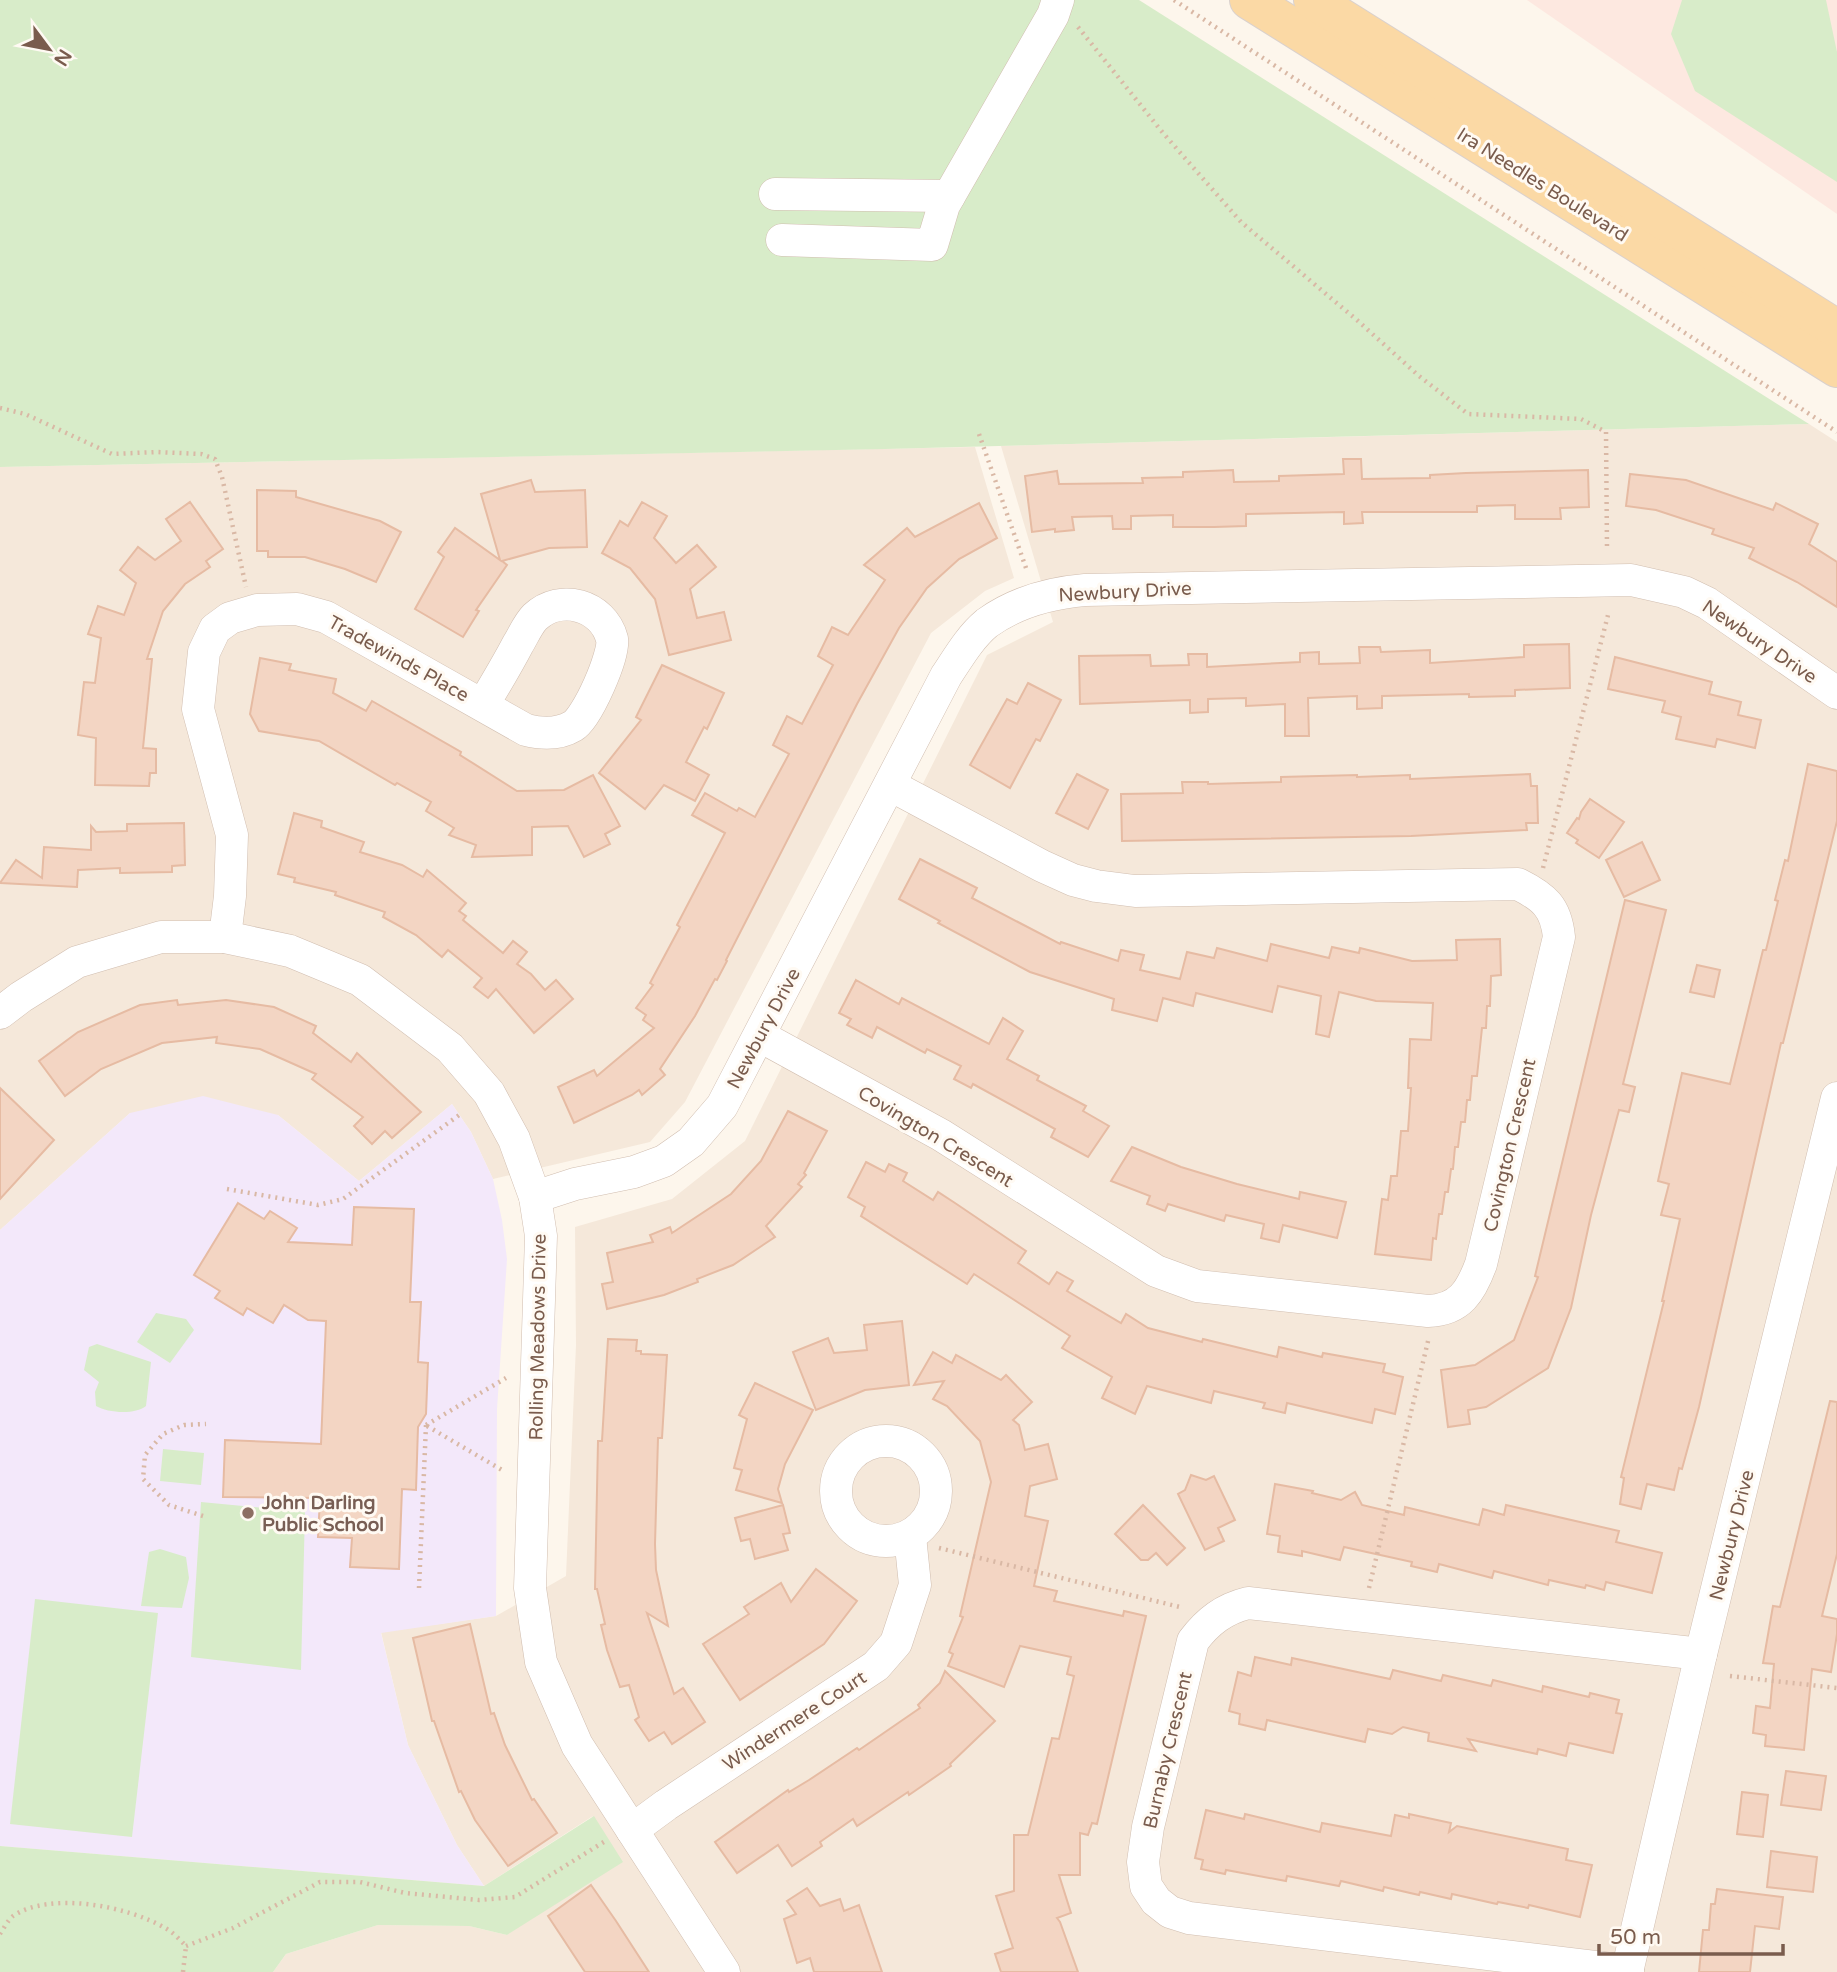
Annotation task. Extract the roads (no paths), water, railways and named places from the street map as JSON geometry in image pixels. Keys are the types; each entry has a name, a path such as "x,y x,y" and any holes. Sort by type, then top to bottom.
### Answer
{"main road":[{"name":"Ira Needles Boulevard","path":"1249,0 1837,368"},
{"name":"Ira Needles Boulevard","path":"1313,0 1837,329"}],"street":[{"path":"782,240 932,245 949,196 1053,15 1058,1"},
{"path":"775,194 949,196"},
{"name":"Newbury Drive","path":"535,1197 575,1184 634,1172 664,1161 691,1142 722,1106 946,676 966,646 987,624 1032,599 1086,590 1631,580 1684,592 1707,603 1837,693"},
{"name":"Tradewinds Place","path":"225,937 230,896 232,835 198,709 204,652 215,629 230,618 257,610 297,609 327,617 483,705"},
{"name":"Covington Crescent","path":"760,1035 941,1135 1156,1271 1178,1280 1197,1286 1428,1311 1451,1307 1463,1299 1474,1285 1559,937 1558,921 1548,904 1537,894 1518,884 1135,891 1096,886 1073,880 1042,866 890,785"},
{"name":"Rolling Meadows Drive","path":"0,1013 77,962 161,937 225,937 290,951 360,981 450,1048 489,1093 514,1139 535,1197 541,1236 530,1588 541,1662 577,1745 724,1972"},
{"name":"Newbury Drive","path":"1628,1972 1701,1654 1837,1098"},
{"name":"Windermere Court","path":"632,1830 876,1667 896,1643 915,1585 909,1536"},
{"name":"Burnaby Crescent","path":"1628,1972 1189,1918 1170,1912 1156,1901 1146,1886 1143,1862 1148,1826 1193,1641 1202,1628 1232,1607 1248,1604 1701,1654"}],"place":[{"name":"John Darling Public School","path":"248,1513"}]}
